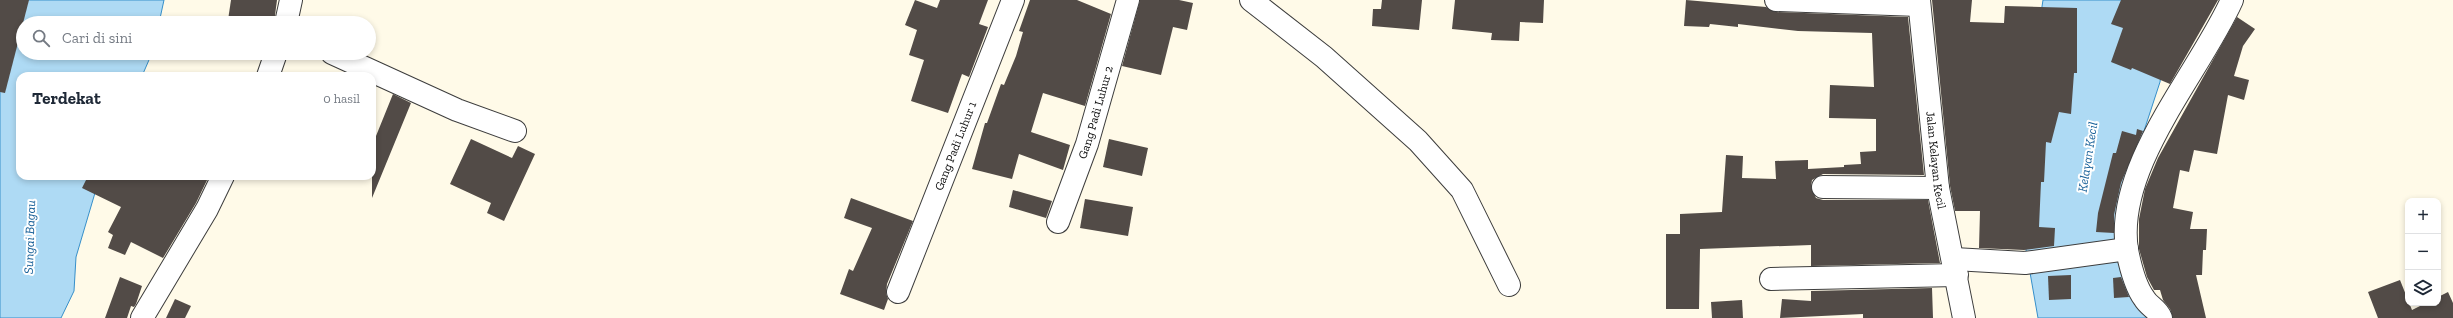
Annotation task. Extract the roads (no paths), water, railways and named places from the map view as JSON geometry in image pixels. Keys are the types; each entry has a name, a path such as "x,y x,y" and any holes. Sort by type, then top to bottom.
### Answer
{"street":[{"path":"288,16 291,0"},
{"name":"Gang Padi Luhur 1","path":"898,292 1013,0"},
{"name":"Gang Padi Luhur 2","path":"1058,222 1087,144 1128,0"},
{"path":"1250,0 1324,57 1418,141 1462,190 1509,285"},
{"path":"1776,0 1919,3"},
{"path":"2162,318 2158,310 2144,299 2124,250 2127,210 2137,177 2160,126 2232,0"},
{"name":"Jalan Kelayan Kecil","path":"1919,3 1938,188 1964,318"},
{"path":"269,72 274,60"},
{"path":"347,60 374,72"},
{"path":"376,73 458,110 515,131"},
{"path":"142,318 208,209 221,180"},
{"path":"1823,187 1938,188"},
{"path":"1771,279 2025,262 2124,250"}],"water":[{"path":"25,0 164,0 161,16 19,16"},
{"name":"Kelayan Kecil","path":"2043,0 2171,0 2160,82 2124,192 2153,318 2038,318 2019,210 2030,85"},
{"name":"Sungai Bagau","path":"16,24 16,60 149,60 144,72 16,72 16,180 99,180 76,257 74,291 61,318 0,318 0,66"}]}
